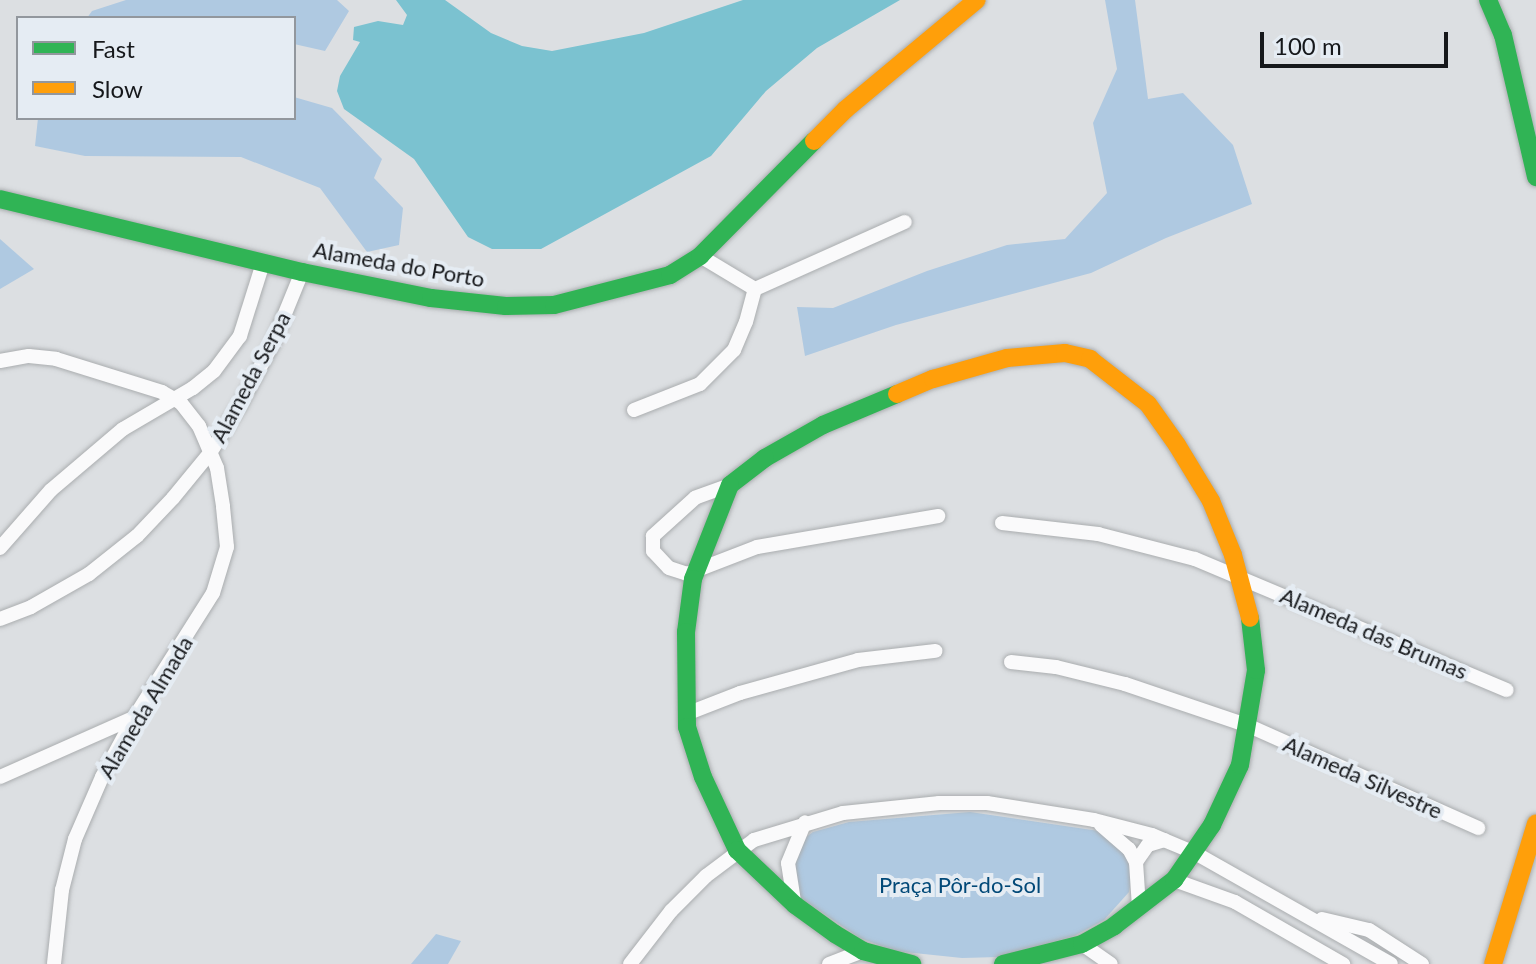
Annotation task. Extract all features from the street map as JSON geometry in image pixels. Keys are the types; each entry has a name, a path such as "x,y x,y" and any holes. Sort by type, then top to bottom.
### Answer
{"street":[{"name":"Alameda do Porto","path":"0,199 302,272 431,298 506,306 554,305 670,275 700,256 846,109 977,0"},
{"path":"1488,0 1503,35 1536,177"},
{"path":"634,410 700,384 721,366 734,350 755,289 905,222"},
{"path":"700,256 755,289"},
{"path":"0,548 51,490 84,461 123,429 214,371 240,336 263,263"},
{"name":"Alameda Serpa","path":"3,615 31,607 89,574 137,536 210,453 273,343 302,272"},
{"path":"938,516 773,544 696,572 682,573 669,568 653,551 651,539 695,498 730,485 765,458 823,425 933,379 1007,358 1065,353 1090,359 1116,376 1148,404 1211,501 1241,577 1249,610 1256,670 1249,726 1240,765 1195,853 1174,880 1082,944 1003,964"},
{"path":"0,361 29,356 56,359 162,392 173,399"},
{"name":"Alameda Almada","path":"54,964 62,890 75,839 102,777 134,718 213,593 227,547 217,468 199,426 173,399"},
{"path":"730,485 696,572 686,632 686,714 703,777 737,850 795,905 863,951 912,964"},
{"name":"Alameda das Brumas","path":"1002,523 1098,534 1195,559 1507,690"},
{"path":"686,714 740,693 858,660 935,651"},
{"name":"Alameda Silvestre","path":"1011,662 1056,667 1125,684 1249,726 1478,828"},
{"path":"0,777 134,718"},
{"path":"630,964 671,911 737,850 805,822 843,813 939,803 987,803 1094,820 1164,840 1195,853 1391,964"},
{"path":"1094,820 1129,849 1136,862 1139,907"},
{"path":"795,905 788,863 805,822"},
{"path":"1493,964 1536,823"},
{"path":"1136,862 1148,845 1164,840"},
{"path":"1174,880 1235,902 1317,946 1343,964"},
{"path":"1312,918 1369,930 1422,964"},
{"path":"1317,946 1330,927"},
{"path":"1303,939 1322,964"},
{"path":"1475,964 1500,941"},
{"path":"1082,944 1111,964"},
{"path":"829,964 863,951"}],"green space":[{"path":"126,0 337,0 349,11 325,51 296,44 296,16 88,16 92,11"},
{"path":"1105,0 1135,0 1148,99 1183,93 1233,145 1252,204 1166,238 1091,273 896,325 805,356 797,307 833,308 927,271 1007,245 1065,239 1107,193 1093,123 1117,69"},
{"path":"296,98 332,108 382,159 374,178 403,208 399,245 367,252 320,188 241,157 85,156 35,146 38,120 296,120"},
{"path":"0,239 34,269 0,289"},
{"name":"Praça Pôr-do-Sol","path":"970,812 1099,831 1114,841 1127,858 1132,875 1129,892 1104,920 1074,936 999,957 962,958 895,951 860,938 793,893 791,858 799,842 813,832 849,822"},
{"path":"436,934 461,941 448,964 411,964"}],"shaded area":[{"path":"396,0 445,0 491,33 522,46 552,51 644,33 743,0 900,0 817,48 766,91 711,156 541,249 492,249 468,237 414,159 344,109 337,91 340,76 360,42 353,40 354,27 378,21 403,25 407,15"}],"traffic: fast":[{"path":"1488,0 1503,35 1536,177"},
{"path":"0,199 302,272 431,298 506,306 554,305 670,275 700,256 814,141"},
{"path":"897,394 823,425 765,458 730,485 693,579 686,632 687,727 703,777 737,850 795,905 835,934 863,951 912,964"},
{"path":"1003,964 1082,944 1114,926 1174,880 1212,825 1240,765 1256,670 1250,618"}],"traffic: slow":[{"path":"814,141 846,109 977,0"},
{"path":"897,394 933,379 1007,358 1065,353 1090,359 1148,404 1177,445 1211,501 1233,555 1250,618"},
{"path":"1493,964 1536,823"}]}
